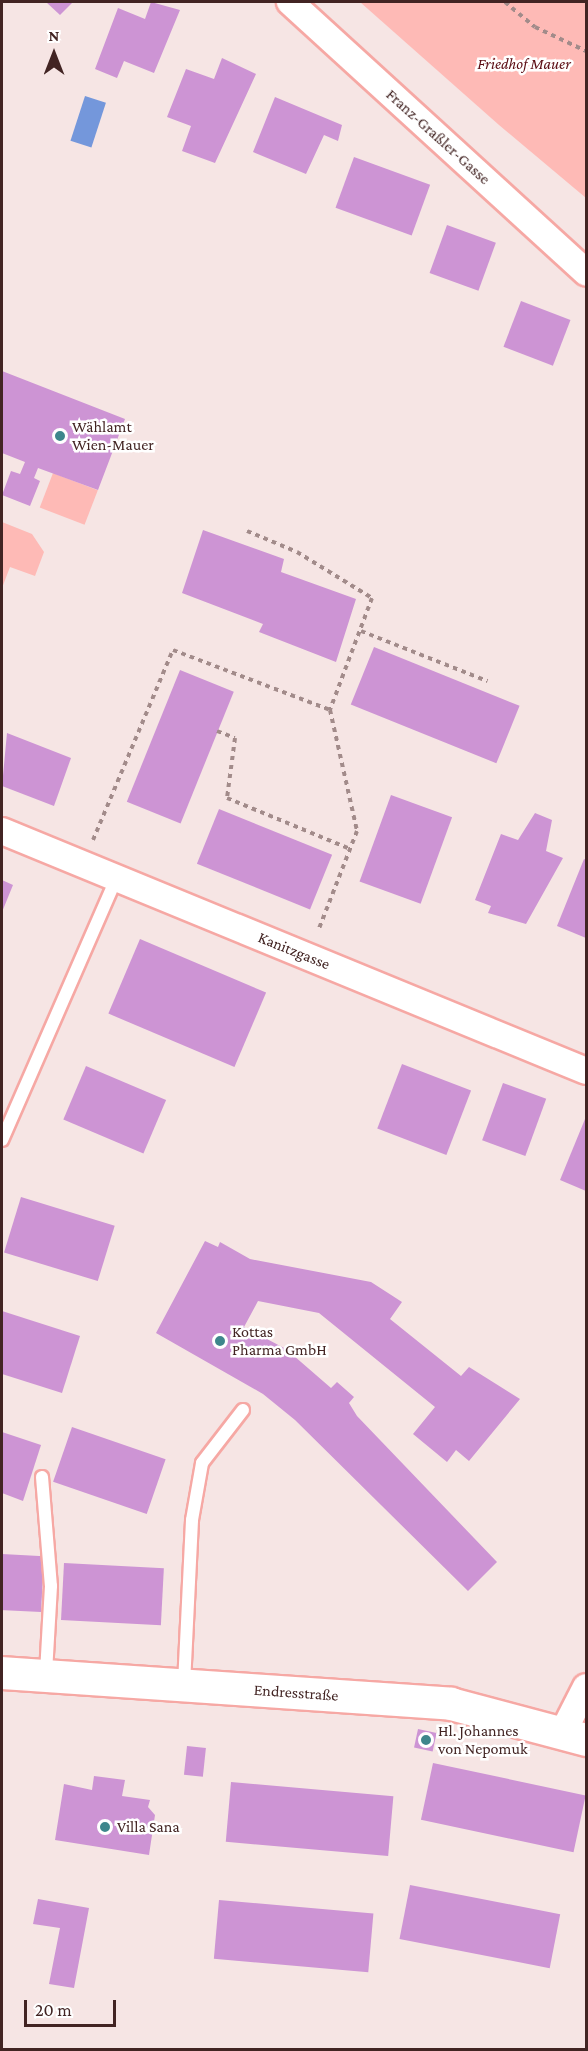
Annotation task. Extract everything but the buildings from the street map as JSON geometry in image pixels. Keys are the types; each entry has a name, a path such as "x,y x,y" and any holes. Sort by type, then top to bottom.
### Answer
{"street":[{"name":"Franz-Graßler-Gasse","path":"290,2 586,272"},
{"name":"Kanitzgasse","path":"2,831 586,1071"},
{"name":"Endresstraße","path":"2,1673 451,1704 575,1735"},
{"path":"575,1735 586,1687"}],"lane":[{"path":"2,1140 116,879"},
{"path":"184,1685 192,1520 202,1463 243,1410"},
{"path":"42,1477 51,1586 46,1675"}],"path":[{"path":"505,2 535,27 586,51"},
{"path":"247,531 297,552 372,598 330,710 357,831 308,957"},
{"path":"361,631 488,681"},
{"path":"82,865 173,650 330,710"},
{"path":"217,731 235,738 226,798 350,849"}],"green space":[{"name":"Friedhof Mauer","path":"360,2 586,2 586,198 499,125"},
{"path":"53,473 98,490 85,525 40,508"},
{"path":"2,522 32,534 44,552 35,576 10,567 2,588"}],"water":[{"path":"85,96 106,103 91,147 70,141"}],"place":[{"name":"Wählamt Wien-Mauer","path":"60,436"},
{"name":"Kottas Pharma GmbH","path":"220,1341"},
{"name":"Hl. Johannes von Nepomuk","path":"426,1740"},
{"name":"Villa Sana","path":"105,1827"}]}
